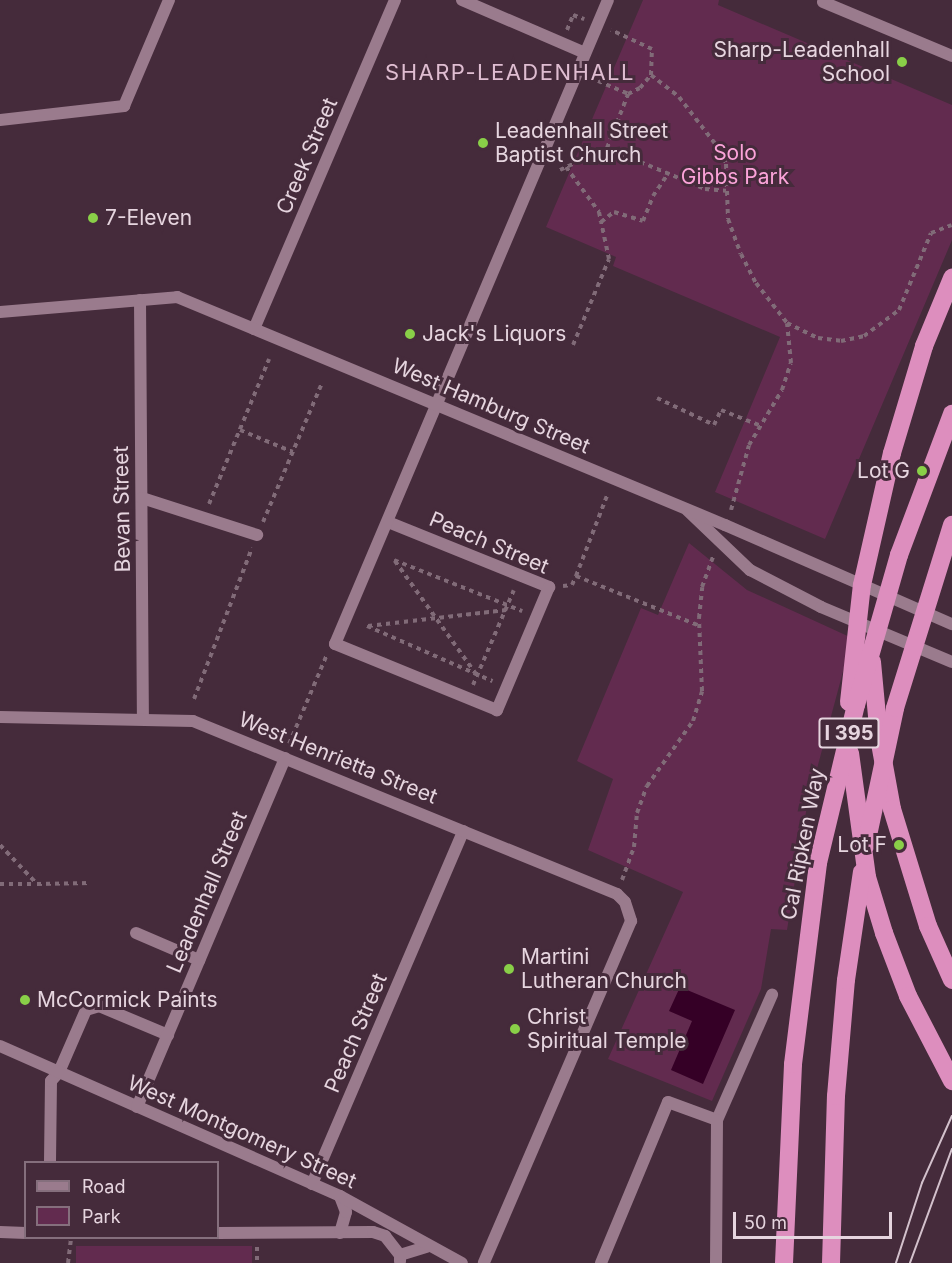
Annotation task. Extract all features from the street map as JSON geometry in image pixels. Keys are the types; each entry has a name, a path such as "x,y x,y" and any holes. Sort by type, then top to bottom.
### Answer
{"highway":[{"path":"952,278 907,394 862,585 853,651 849,737 853,786 867,877 884,933 908,996 952,1081"},
{"name":"Cal Ripken Way","path":"784,1263 793,1064 818,863 832,801 899,555 952,414"},
{"path":"880,511 872,616 879,738 892,809 909,871 952,980"},
{"name":"I 395","path":"831,1263 838,1065 850,949 873,808 895,708 952,525"}],"street":[{"path":"0,120 124,106 169,0"},
{"name":"Creek Street","path":"254,328 395,0"},
{"path":"462,0 585,52"},
{"path":"335,645 608,0"},
{"path":"823,3 952,56"},
{"name":"West Hamburg Street","path":"0,312 177,297 687,509 952,624"},
{"name":"Bevan Street","path":"140,300 143,717"},
{"path":"142,498 204,516 257,535"},
{"path":"687,509 750,570 821,607 952,662"},
{"name":"Peach Street","path":"335,645 497,710 549,587 388,522"},
{"name":"West Henrietta Street","path":"0,717 143,717 193,722 617,894"},
{"name":"Leadenhall Street","path":"137,1107 285,758"},
{"name":"Peach Street","path":"312,1184 463,831"},
{"path":"484,1263 631,921 625,902 617,894"},
{"path":"136,933 199,960"},
{"path":"716,1263 717,1120 772,995"},
{"path":"50,1161 51,1081 59,1072 90,1007 99,1006 168,1035"},
{"name":"West Montgomery Street","path":"0,1046 340,1196 394,1223 427,1246 462,1263"},
{"path":"601,1263 668,1102 717,1120"},
{"path":"340,1196 346,1212 340,1233"},
{"path":"0,1232 24,1233"},
{"path":"219,1233 340,1233 385,1236 400,1259 427,1246"}],"path":[{"path":"560,170 607,148 628,94 640,88 651,75 652,49 573,15 562,42"},
{"path":"651,75 679,97 715,142 726,164 728,219 741,254 756,283 787,323 818,338 841,341 864,336 899,310 931,232 952,225"},
{"path":"598,81 628,94"},
{"path":"607,148 705,189 726,191"},
{"path":"566,167 599,212 609,259 573,345"},
{"path":"601,222 614,212 643,221 653,196 668,174"},
{"path":"734,503 749,445 782,390 791,363 787,323"},
{"path":"204,516 269,359"},
{"path":"657,398 714,425 721,410 761,426"},
{"path":"240,430 292,452"},
{"path":"549,587 572,585 614,479"},
{"path":"617,894 634,848 637,813 647,786 693,721 702,691 700,627 702,587 712,556"},
{"path":"477,674 394,560 507,608 536,617"},
{"path":"468,699 521,576"},
{"path":"576,576 700,627"},
{"path":"506,688 367,626 437,620 507,608"},
{"path":"285,758 324,659 335,645"},
{"path":"0,845 37,884"},
{"path":"0,884 91,883"},
{"path":"68,1263 71,1240"},
{"path":"255,1240 257,1263"}],"green space":[{"name":"Solo Gibbs Park","path":"643,0 719,0 718,5 952,105 952,240 825,539 715,492 780,337 613,266 616,257 546,227"},
{"path":"689,543 747,590 852,638 807,806 787,930 771,929 761,989 712,1101 608,1059 683,892 588,850 613,779 577,761 641,608 658,615"},
{"path":"76,1246 252,1246 252,1263 76,1263"}],"shaded area":[{"path":"680,987 735,1010 703,1084 671,1070 692,1021 669,1011"}],"tram line":[{"path":"896,1263 922,1183 952,1116"},
{"path":"910,1263 952,1149"}],"place":[{"name":"Sharp-Leadenhall School","path":"902,62"},
{"name":"Leadenhall Street Baptist Church","path":"483,143"},
{"name":"7-Eleven","path":"93,218"},
{"name":"Jack's Liquors","path":"410,334"},
{"name":"Lot G","path":"922,471"},
{"name":"Lot F","path":"899,845"},
{"name":"Martini Lutheran Church","path":"509,969"},
{"name":"McCormick Paints","path":"25,1000"},
{"name":"Christ Spiritual Temple","path":"515,1029"}],"district":[{"name":"SHARP-LEADENHALL","path":"510,73"}]}
